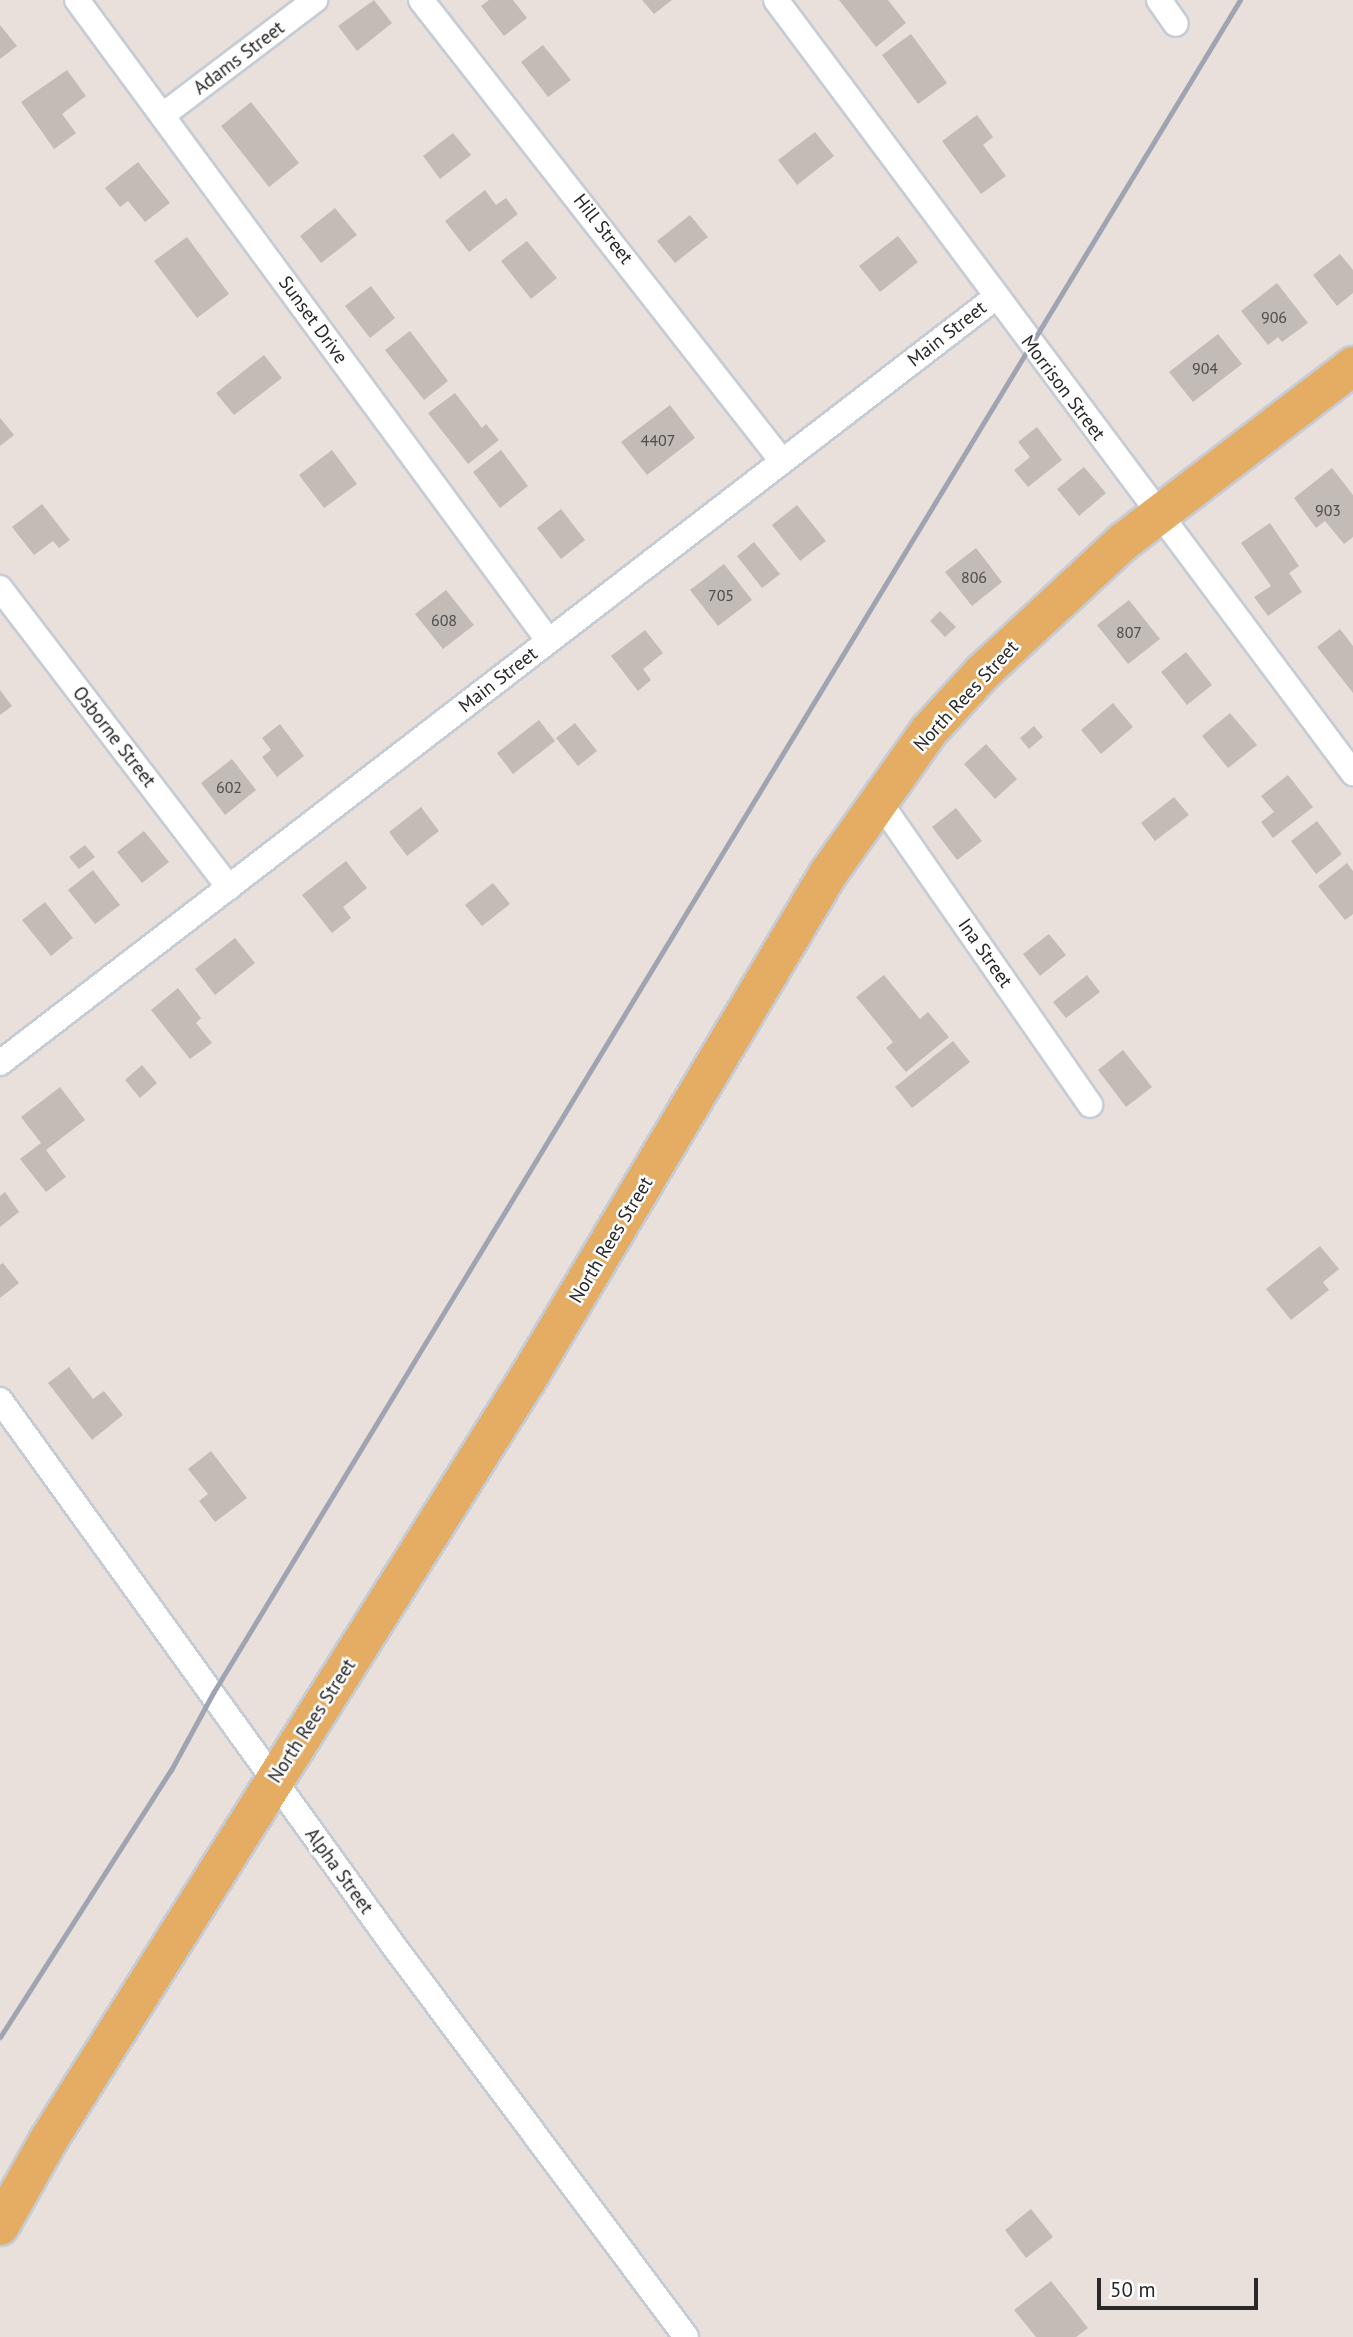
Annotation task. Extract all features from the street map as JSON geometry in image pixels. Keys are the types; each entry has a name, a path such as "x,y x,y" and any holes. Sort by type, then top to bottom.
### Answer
{"main road":[{"name":"North Rees Street","path":"0,2227 48,2141 531,1373 828,874 928,732 983,672 1158,515 1353,366"}],"street":[{"name":"Sunset Drive","path":"77,0 548,640"},
{"name":"Adams Street","path":"163,115 315,0"},
{"name":"Hill Street","path":"421,0 782,461"},
{"name":"Morrison Street","path":"776,0 1353,773"},
{"path":"1159,0 1176,24"},
{"name":"Main Street","path":"0,1063 996,297"},
{"name":"Osborne Street","path":"5,604 229,887"},
{"name":"Ina Street","path":"879,801 1090,1105"},
{"name":"Alpha Street","path":"0,1400 274,1780 686,2337"}],"building":[{"path":"374,0 392,23 357,51 338,26"},
{"path":"489,0 513,0 527,18 504,36 481,6"},
{"path":"642,0 672,0 654,14"},
{"path":"839,0 888,0 906,23 876,47"},
{"path":"0,25 17,46 0,59"},
{"path":"911,34 947,83 918,104 882,55"},
{"path":"543,45 571,80 548,97 521,62"},
{"path":"67,70 86,96 62,114 76,133 54,149 21,102"},
{"path":"251,102 299,163 269,187 221,126"},
{"path":"977,115 993,137 983,145 1006,176 981,194 942,141"},
{"path":"815,132 834,156 797,185 778,160"},
{"path":"453,133 471,155 440,179 423,156"},
{"path":"138,162 170,203 145,222 128,201 120,207 105,188"},
{"path":"485,190 496,205 506,198 518,214 469,252 445,221"},
{"path":"335,208 357,235 321,263 300,236"},
{"path":"690,215 708,237 675,263 657,241"},
{"path":"898,236 918,262 880,292 859,266"},
{"path":"187,237 229,294 197,318 154,261"},
{"path":"527,241 557,278 531,299 501,261"},
{"path":"1340,254 1353,270 1353,293 1337,306 1313,275"},
{"path":"1277,283 1308,323 1282,342 1278,337 1268,345 1241,311"},
{"path":"371,286 395,318 370,338 345,306"},
{"path":"410,331 448,381 424,400 385,350"},
{"path":"1218,334 1242,364 1193,402 1169,372"},
{"path":"264,355 282,378 234,415 216,393"},
{"path":"455,393 482,428 486,424 499,440 468,464 428,413"},
{"path":"670,405 695,438 647,475 621,442"},
{"path":"0,418 14,435 0,446"},
{"path":"1037,427 1062,460 1028,487 1014,470 1030,457 1018,442"},
{"path":"332,450 357,484 324,508 299,475"},
{"path":"501,450 528,486 500,508 473,472"},
{"path":"1084,467 1106,493 1079,516 1057,489"},
{"path":"1332,468 1353,495 1353,537 1344,544 1325,521 1316,528 1294,498"},
{"path":"42,504 70,540 59,548 53,541 34,555 12,527"},
{"path":"797,505 826,541 800,561 772,525"},
{"path":"561,509 585,540 561,559 537,528"},
{"path":"1270,523 1299,566 1289,573 1302,592 1268,616 1254,597 1271,586 1241,543"},
{"path":"754,542 780,574 762,588 737,556"},
{"path":"976,548 1002,582 972,606 945,572"},
{"path":"724,564 752,600 718,626 690,590"},
{"path":"446,590 474,625 443,649 415,614"},
{"path":"1129,600 1160,639 1128,664 1097,625"},
{"path":"940,611 956,627 945,637 930,621"},
{"path":"1340,629 1353,646 1353,693 1317,647"},
{"path":"645,630 663,653 643,669 651,680 638,691 611,656"},
{"path":"1186,652 1212,685 1187,705 1161,672"},
{"path":"0,690 12,706 0,715"},
{"path":"1113,703 1133,727 1101,754 1081,730"},
{"path":"1230,713 1257,745 1228,768 1202,736"},
{"path":"539,720 555,741 513,774 497,753"},
{"path":"575,723 597,751 578,766 556,738"},
{"path":"280,724 304,756 277,777 262,757 271,750 262,738"},
{"path":"1034,726 1043,737 1029,749 1020,738"},
{"path":"986,744 1017,779 995,799 964,764"},
{"path":"232,759 256,790 225,815 201,783"},
{"path":"1288,775 1313,807 1273,838 1261,822 1274,812 1261,796"},
{"path":"1174,797 1189,815 1155,841 1141,823"},
{"path":"421,807 439,831 407,856 389,832"},
{"path":"956,808 982,841 957,860 932,827"},
{"path":"1317,821 1342,854 1316,874 1291,841"},
{"path":"144,831 169,862 142,883 117,852"},
{"path":"85,845 95,857 79,869 69,857"},
{"path":"346,861 367,888 343,907 351,918 332,933 302,895"},
{"path":"1347,863 1353,871 1353,914 1345,920 1318,886"},
{"path":"93,870 120,905 95,924 68,890"},
{"path":"493,883 510,904 482,926 465,905"},
{"path":"45,902 73,938 51,956 22,920"},
{"path":"1049,934 1066,955 1040,976 1023,954"},
{"path":"235,938 255,963 215,995 195,969"},
{"path":"884,975 920,1019 928,1012 949,1037 906,1072 886,1048 893,1042 856,997"},
{"path":"1087,975 1100,992 1066,1018 1053,1002"},
{"path":"178,988 201,1018 196,1023 212,1043 190,1059 151,1010"},
{"path":"953,1041 970,1062 912,1108 895,1087"},
{"path":"1123,1050 1152,1087 1126,1107 1098,1070"},
{"path":"142,1065 157,1083 140,1098 125,1080"},
{"path":"60,1087 85,1120 46,1150 66,1177 46,1192 20,1159 41,1143 21,1117"},
{"path":"5,1192 19,1212 0,1227 0,1196"},
{"path":"1320,1246 1339,1269 1323,1282 1329,1290 1291,1320 1266,1289"},
{"path":"3,1263 19,1283 0,1298 0,1265"},
{"path":"69,1367 93,1399 104,1391 123,1415 92,1440 48,1383"},
{"path":"211,1451 247,1498 215,1522 199,1501 208,1494 188,1469"},
{"path":"1031,2209 1053,2237 1026,2258 1005,2230"},
{"path":"1051,2281 1088,2328 1076,2337 1036,2337 1014,2310"}],"railway":[{"path":"0,2037 171,1770 213,1693 1240,0"}]}
